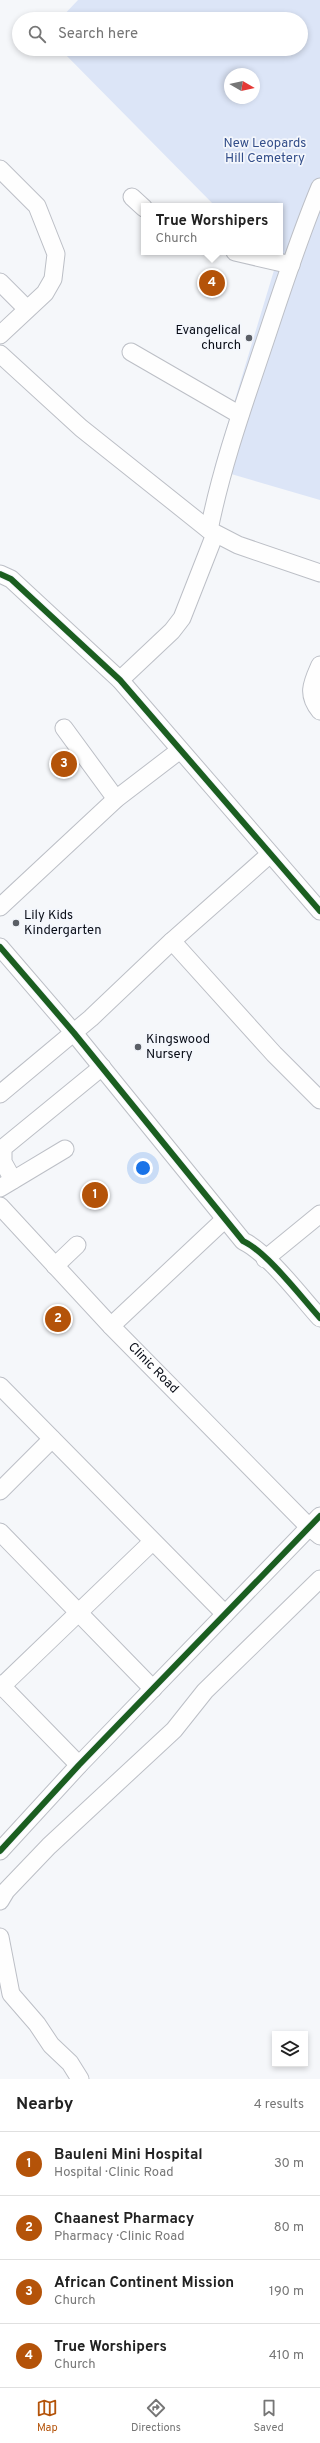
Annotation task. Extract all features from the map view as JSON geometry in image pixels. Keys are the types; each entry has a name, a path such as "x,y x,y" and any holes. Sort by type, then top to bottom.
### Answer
{"street":[{"path":"0,169 37,206 56,254 53,279 45,293 27,308 0,335"},
{"path":"120,680 172,631 182,618 212,532 218,485 240,414 291,265 320,187"},
{"path":"247,255 291,265"},
{"path":"0,282 27,308"},
{"path":"131,352 240,414"},
{"path":"0,354 81,428 212,532 238,545 320,573"},
{"path":"0,574 11,579 120,680 320,911"},
{"path":"320,665 312,683 310,693 313,702 320,711"},
{"path":"64,728 116,799"},
{"path":"0,907 116,799 180,750"},
{"path":"0,1094 74,1033 172,941 270,855"},
{"path":"172,941 274,1054 320,1100"},
{"path":"0,947 74,1033 243,1241 251,1244 266,1258 320,1318"},
{"path":"65,1149 6,1184 3,1148 102,1068"},
{"name":"Clinic Road","path":"0,1206 111,1326 316,1526"},
{"path":"266,1258 320,1214"},
{"path":"111,1326 225,1219"},
{"path":"55,1266 77,1245"},
{"path":"0,1386 152,1542 225,1614"},
{"path":"0,1491 52,1439"},
{"path":"1,1848 225,1614 316,1526"},
{"path":"0,1532 76,1612 153,1689"},
{"path":"79,1766 1,1686 76,1612 152,1542"},
{"path":"0,1901 6,1891 49,1846 174,1730 205,1691 320,1579"},
{"path":"0,1937 11,1994 37,2024 51,2045 70,2063 80,2079"}],"green space":[{"name":"New Leopards Hill Cemetery","path":"78,0 320,0 320,500 214,469 275,267 263,255 283,255 283,203 212,203 67,56 308,56 308,12 67,12"}],"cycle path":[{"path":"0,574 11,579 120,680 320,911"},
{"path":"0,947 74,1033 243,1241 273,1265 320,1318"},
{"path":"0,1851 79,1765 320,1516"}],"place":[{"name":"True Worshipers","path":"212,283"},
{"name":"Evangelical church","path":"249,338"},
{"name":"African Continent Mission","path":"64,764"},
{"name":"Lily Kids Kindergarten","path":"16,923"},
{"name":"Kingswood Nursery","path":"138,1047"},
{"name":"Bauleni Mini Hospital","path":"95,1195"},
{"name":"Chaanest Pharmacy","path":"58,1319"}]}
